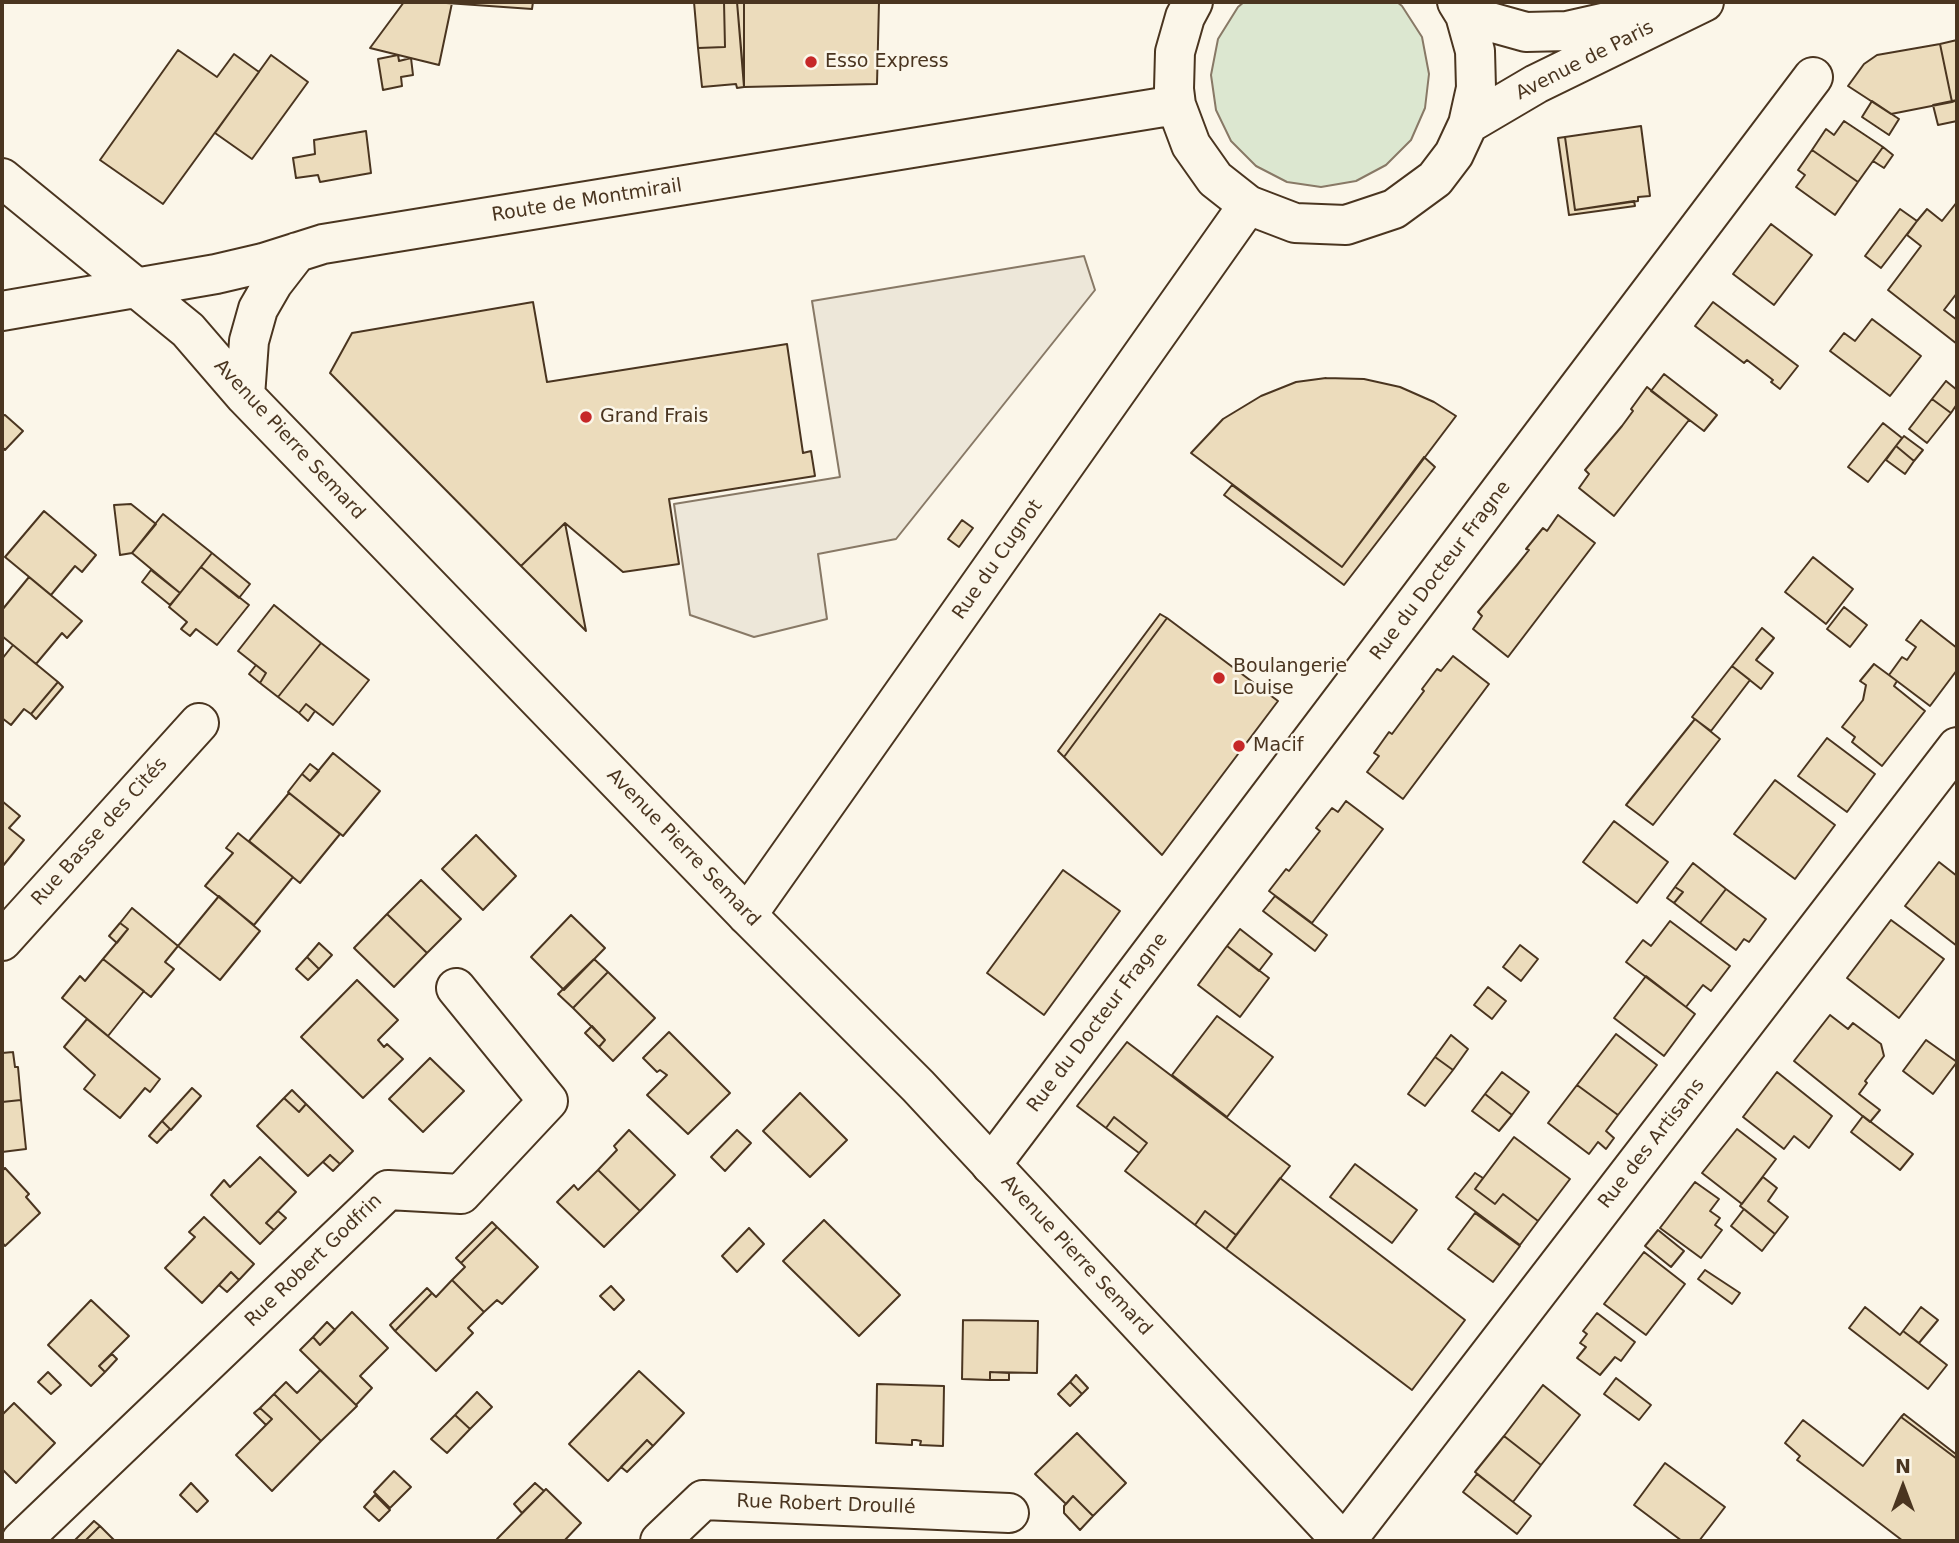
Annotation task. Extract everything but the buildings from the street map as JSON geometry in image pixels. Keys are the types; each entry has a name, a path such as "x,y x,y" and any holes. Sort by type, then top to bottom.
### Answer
{"street":[{"path":"1193,2 1185,17 1175,52 1174,89 1176,105 1191,145 1199,157 1215,179 1248,205 1295,223 1346,225 1394,209 1434,179 1454,154 1468,124 1476,88 1475,51 1461,8"},
{"name":"Avenue de Paris","path":"1461,8 1527,32 1567,31 1702,2"},
{"name":"Avenue de Paris","path":"1468,124 1536,84 1702,2"},
{"name":"Rue du Docteur Fragne","path":"991,1165 1813,77"},
{"name":"Route de Montmirail","path":"2,311 216,274 323,244 1176,105"},
{"name":"Avenue Pierre Semard","path":"2,178 188,330 245,396 747,915 918,1086 1344,1541"},
{"name":"Rue du Cugnot","path":"747,915 1248,205"},
{"path":"245,396 249,341 258,309 297,252"},
{"name":"Rue Basse des Cités","path":"2,941 199,723"},
{"name":"Rue des Artisans","path":"1344,1541 1957,747"},
{"name":"Rue Robert Godfrin","path":"21,1541 388,1190 461,1194 548,1101 456,988"},
{"name":"Rue Robert Droullé","path":"660,1541 703,1500 1009,1513"}],"green space":[{"path":"1244,2 1397,2 1402,6 1422,37 1429,74 1425,108 1411,140 1386,165 1356,181 1321,187 1287,182 1256,166 1231,141 1216,110 1211,75 1218,39"}],"shaded area":[{"path":"1084,256 1095,290 896,539 818,554 827,619 754,637 690,615 674,504 840,477 812,301"}],"place":[{"name":"Esso Express","path":"811,62"},
{"name":"Grand Frais","path":"586,417"},
{"name":"Boulangerie Louise","path":"1219,678"},
{"name":"Macif","path":"1239,746"}]}
